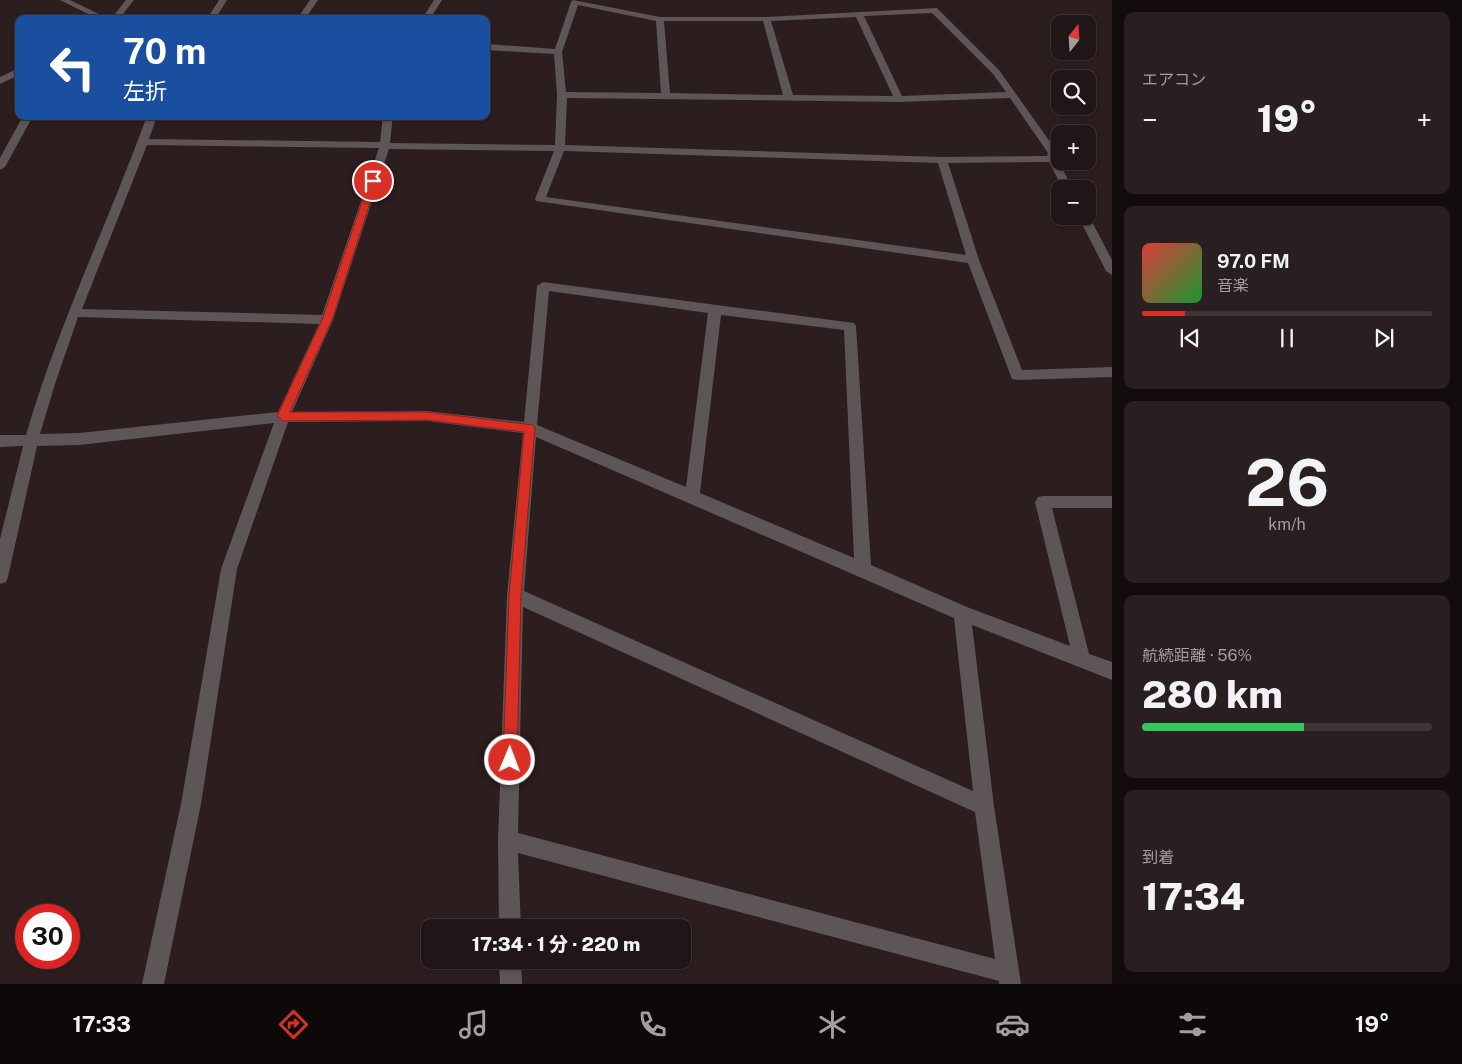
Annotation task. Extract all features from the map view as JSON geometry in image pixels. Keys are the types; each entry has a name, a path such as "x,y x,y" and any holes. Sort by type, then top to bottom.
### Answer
{"street":[{"path":"64,0 96,15"},
{"path":"118,15 130,0"},
{"path":"213,15 222,0"},
{"path":"304,15 314,0"},
{"path":"429,15 438,0"},
{"path":"973,260 540,199 560,148 562,95 558,52 575,2 660,19 766,19 934,10 996,72 1051,150"},
{"path":"859,14 899,99"},
{"path":"660,19 666,97"},
{"path":"766,19 789,98"},
{"path":"490,47 558,52"},
{"path":"0,81 15,73"},
{"path":"562,95 899,99 1012,95"},
{"path":"0,167 26,120"},
{"path":"0,577 17,492 31,439 57,356 151,120"},
{"path":"153,984 191,804 229,569 283,416 327,320 385,146 388,120"},
{"path":"143,142 560,148 942,160 1051,159"},
{"path":"942,160 973,260 1017,375 1112,372"},
{"path":"1088,225 1112,271"},
{"path":"510,919 508,840 515,595 543,286 715,310 850,326 863,569"},
{"path":"692,497 715,310"},
{"path":"75,313 327,320"},
{"path":"0,440 79,438 283,416 427,416 530,428 962,613 1112,671"},
{"path":"1082,659 1043,502 1112,502"},
{"path":"515,595 984,806"},
{"path":"508,840 1009,978 984,806 962,613"},
{"path":"510,969 511,984"}],"route":[{"path":"373,181 327,320 283,416 427,416 530,428 515,595 510,760"}]}
